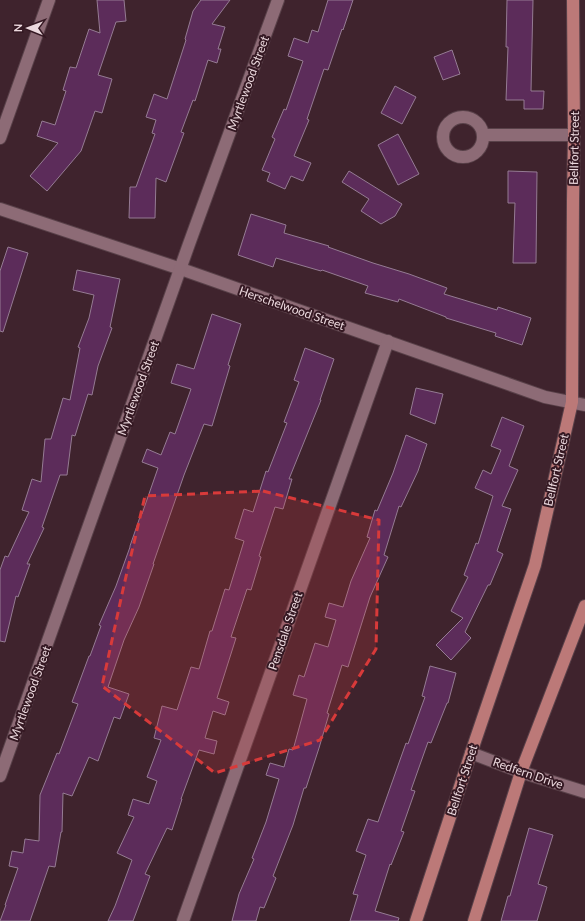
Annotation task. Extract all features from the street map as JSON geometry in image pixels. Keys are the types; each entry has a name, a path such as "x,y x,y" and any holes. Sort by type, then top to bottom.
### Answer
{"main road":[{"name":"Bellfort Street","path":"416,921 471,752 535,565 572,402 574,135 573,0"},
{"path":"474,921 521,772 585,606"}],"street":[{"path":"0,138 49,0"},
{"name":"Myrtlewood Street","path":"0,776 180,269 278,0"},
{"path":"483,135 574,135"},
{"name":"Herschelwood Street","path":"0,209 180,269 545,397 585,405"},
{"name":"Pensdale Street","path":"182,921 388,342"},
{"name":"Redfern Drive","path":"471,752 521,772 585,792"}],"highlighted area":[{"path":"263,491 379,520 376,649 320,740 215,773 102,686 145,496"}],"building":[{"path":"97,0 124,0 126,21 116,22 98,75 112,79 102,113 95,111 81,151 47,191 30,176 58,143 37,136 42,121 55,125 66,91 63,90 70,67 76,68 89,29 100,33"},
{"path":"201,0 230,0 212,24 225,27 218,49 221,49 217,63 208,60 195,101 193,100 181,132 184,133 166,182 156,178 155,218 129,218 130,187 136,187 155,134 152,133 156,120 146,117 154,94 167,99 186,40 185,39 193,11"},
{"path":"328,0 353,0 328,70 324,69 307,119 309,120 294,156 311,163 303,181 291,176 285,189 267,181 270,173 262,170 275,139 272,137 284,109 286,110 303,61 288,56 294,38 308,43 312,30 318,32"},
{"path":"507,0 533,0 531,91 544,91 543,109 524,109 524,100 506,100 508,47 506,47"},
{"path":"452,50 460,74 443,80 434,57"},
{"path":"395,86 416,97 402,124 381,113"},
{"path":"398,134 419,174 398,185 378,145"},
{"path":"349,171 402,204 395,216 381,224 361,211 369,199 342,182"},
{"path":"508,171 537,172 536,263 513,263 515,203 508,203"},
{"path":"251,214 286,225 284,233 329,246 328,247 447,288 444,294 497,310 498,307 531,318 522,345 495,336 496,333 446,318 399,299 398,302 365,293 368,286 322,270 321,271 276,258 273,267 238,255"},
{"path":"8,247 28,253 3,332 0,331 0,271"},
{"path":"77,270 120,279 110,327 112,328 98,366 92,395 88,394 75,436 72,435 67,475 60,475 42,527 44,528 27,564 30,564 18,597 16,596 5,642 0,641 0,570 5,556 8,557 29,512 22,510 32,479 41,482 45,439 51,439 63,398 70,400 80,348 78,347 89,318 94,295 73,290"},
{"path":"212,314 241,324 228,365 230,366 212,426 204,424 184,475 139,607 124,640 108,687 129,694 120,719 114,717 98,761 89,757 72,796 63,793 62,832 55,867 49,866 30,921 0,921 18,868 9,866 12,851 23,853 25,839 39,841 40,795 57,753 59,754 78,704 72,702 101,626 99,625 116,586 158,468 142,462 147,449 161,455 170,432 175,434 191,389 171,383 177,364 194,369"},
{"path":"305,348 334,359 321,400 289,479 292,479 283,509 275,507 259,556 261,557 251,590 247,589 231,637 236,638 217,698 229,702 225,715 213,711 205,738 217,741 214,754 199,750 181,799 172,830 167,828 145,874 150,876 133,921 108,921 132,860 117,853 134,817 128,815 133,799 149,804 157,781 147,777 161,740 154,738 162,706 177,710 191,667 199,669 210,631 212,631 225,589 229,590 244,541 235,538 244,509 253,512 266,471 268,472 287,423 284,422 299,382 294,380"},
{"path":"416,388 443,394 435,424 410,414"},
{"path":"502,417 524,426 509,466 518,470 502,506 511,509 497,551 503,554 490,585 488,585 465,632 471,638 451,660 436,645 463,618 451,611 468,577 464,575 476,543 478,544 493,496 475,488 483,470 491,474 501,450 491,446"},
{"path":"406,435 427,444 418,471 401,507 399,506 384,555 388,557 370,597 348,667 342,665 327,713 329,714 306,788 304,788 293,825 273,876 276,878 264,908 260,907 256,921 232,921 239,894 254,859 252,858 266,822 279,779 266,775 270,763 284,767 289,749 293,750 307,699 293,695 299,675 304,677 315,643 328,647 336,620 325,617 329,603 343,607 351,581 370,538 367,537 375,510 377,511 393,473"},
{"path":"430,666 456,673 448,703 431,743 428,742 411,790 415,791 401,831 404,832 391,865 390,864 375,911 399,918 398,921 350,921 358,895 353,894 366,855 356,851 368,819 378,822 406,743 408,744 425,697 422,696"},
{"path":"529,828 553,835 538,884 547,887 537,921 501,921 508,896 510,896"}]}
